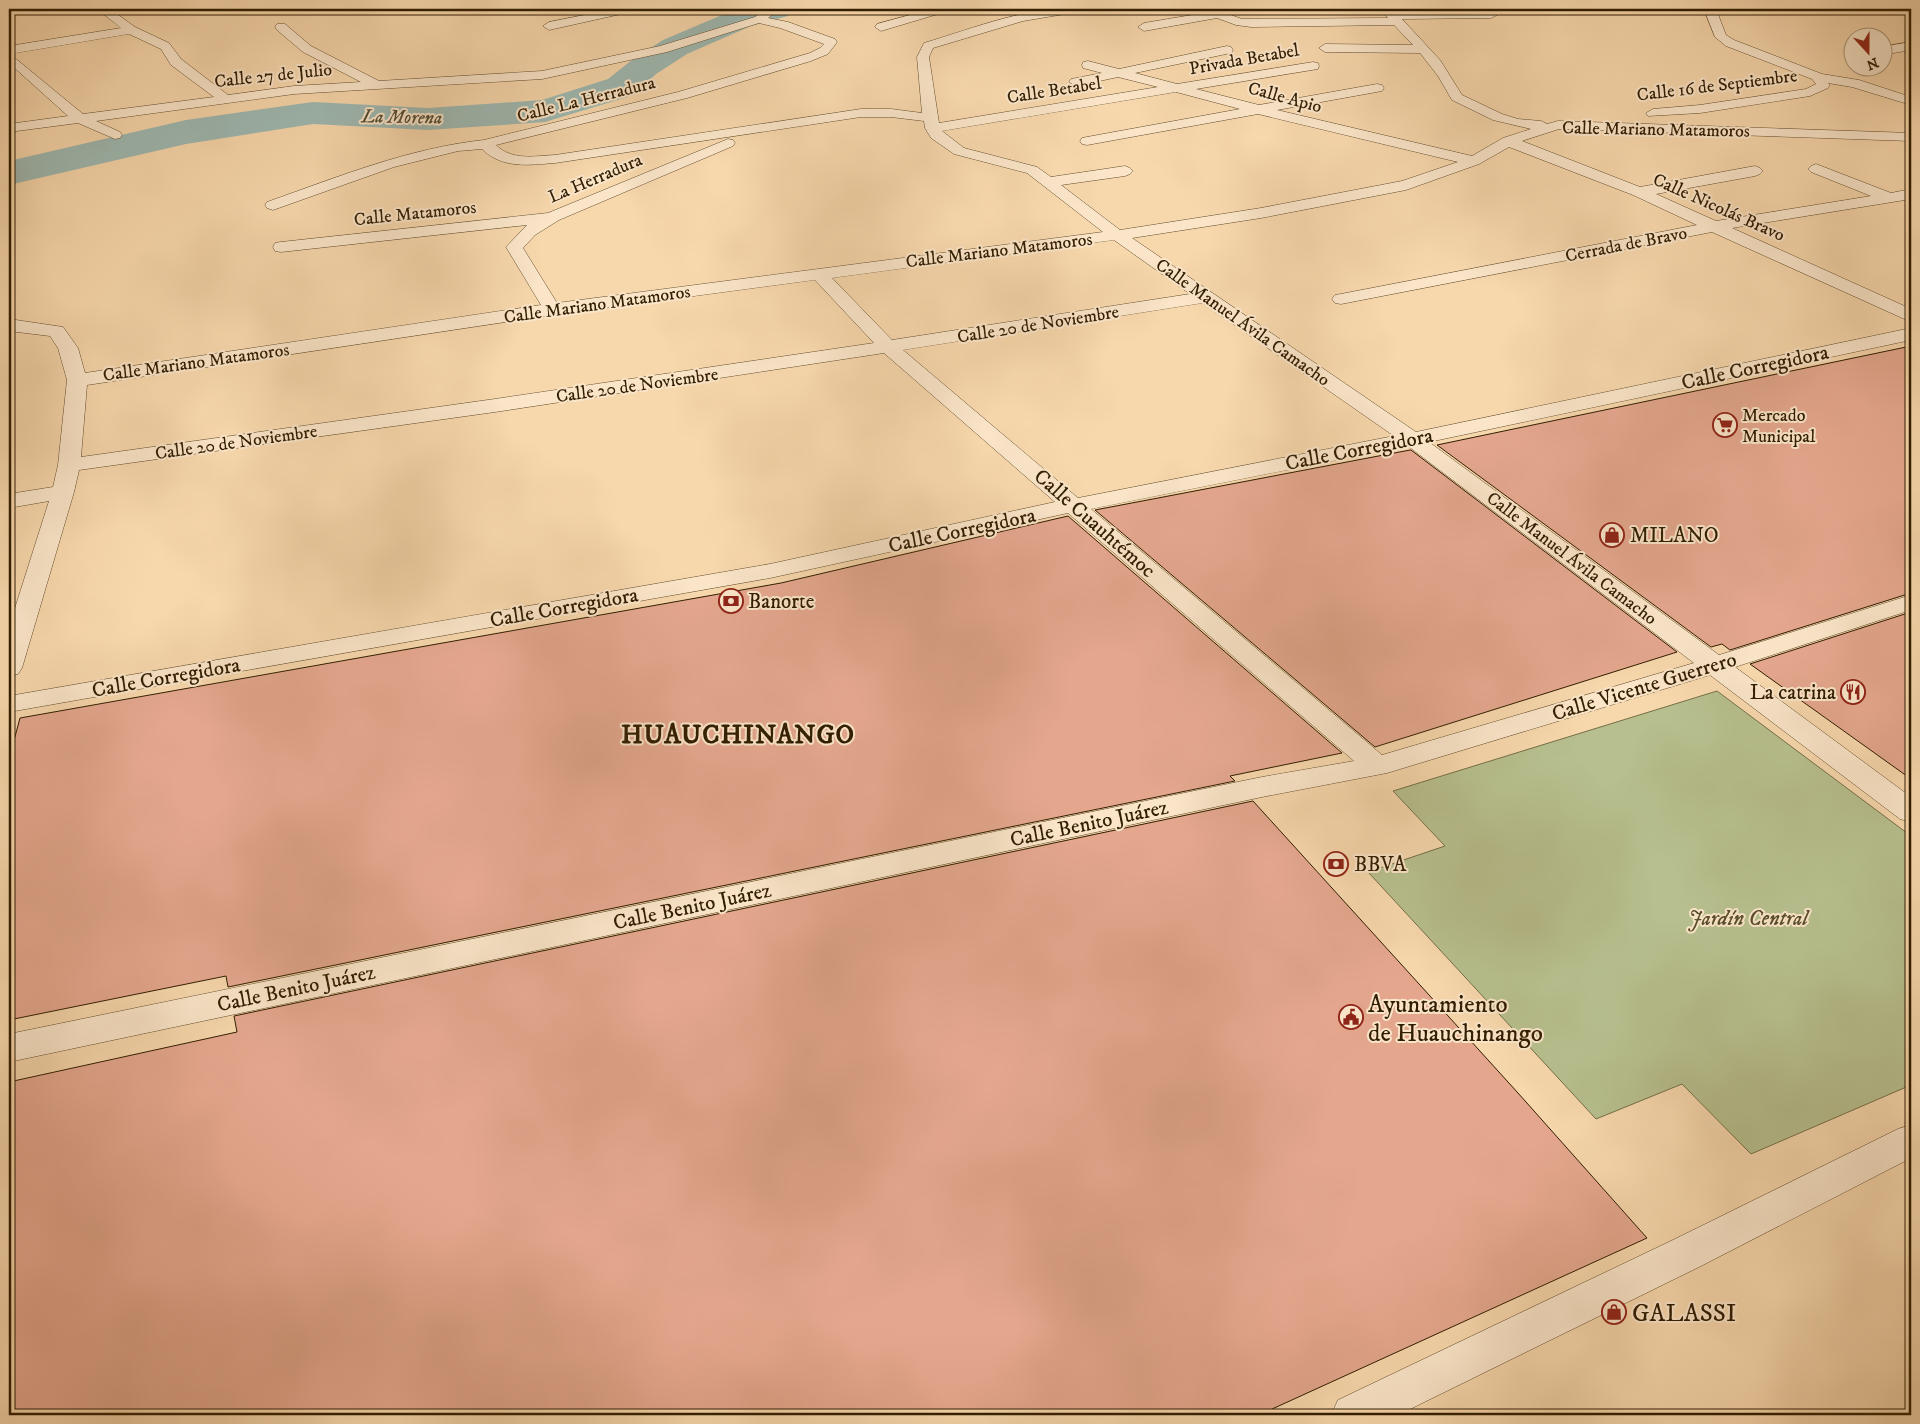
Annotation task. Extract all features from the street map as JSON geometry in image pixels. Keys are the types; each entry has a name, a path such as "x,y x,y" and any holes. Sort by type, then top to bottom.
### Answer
{"street":[{"path":"103,9 131,30 165,46 176,62 224,98"},
{"path":"428,9 435,9"},
{"path":"549,26 630,9"},
{"path":"759,19 773,9"},
{"path":"881,28 944,9"},
{"path":"931,123 923,57 928,46 1020,18 1055,10 1078,9"},
{"path":"1204,9 1240,22 1251,23 1392,15 1491,15"},
{"name":"Calle 16 de Septiembre","path":"1558,125 1700,109 1810,92 1823,86 1818,77 1720,37 1710,9"},
{"name":"Calle 27 de Julio","path":"9,128 294,90 542,75 662,49 788,11"},
{"path":"1144,27 1218,14"},
{"path":"1392,15 1447,79 1457,98 1506,122 1522,125 1558,125"},
{"name":"Calle La Herradura","path":"274,205 370,180 389,164 458,148 486,144 682,95 807,58 823,52 830,46 830,42 759,19"},
{"path":"281,27 307,49 397,96"},
{"path":"9,50 131,30"},
{"path":"1892,49 1911,46"},
{"path":"1325,48 1421,49"},
{"path":"1076,82 1227,50"},
{"path":"9,57 79,118 115,135"},
{"name":"Calle Apio","path":"1088,65 1260,110 1474,161"},
{"name":"Privada Betabel","path":"1181,88 1313,66"},
{"path":"1818,77 1842,67"},
{"path":"1818,77 1854,83 1911,101"},
{"name":"Calle Betabel","path":"931,123 1181,88"},
{"path":"1086,141 1377,88"},
{"name":"La Herradura","path":"486,144 494,155 510,161 555,159 861,113 891,113 931,123"},
{"name":"Calle Manuel Ávila Camacho","path":"931,123 936,135 959,151 1032,170 1117,235 1204,297 1412,438 1911,812"},
{"name":"Calle Mariano Matamoros","path":"77,380 552,309 1117,235 1261,213 1406,185 1474,161 1508,141 1558,125 1911,137"},
{"name":"La Herradura","path":"552,309 514,247 529,230 553,217 766,126"},
{"name":"Calle Nicolás Bravo","path":"1508,141 1639,192 1911,316"},
{"path":"1816,169 1888,197"},
{"path":"1639,192 1755,170"},
{"path":"1047,182 1125,171"},
{"name":"Cerrada de Bravo","path":"1341,299 1715,226 1911,194"},
{"name":"Calle Matamoros","path":"281,248 553,217"},
{"name":"Calle Cuauhtémoc","path":"819,274 889,348 1075,505 1376,766"},
{"name":"Calle 20 de Noviembre","path":"69,465 371,424 889,348 1204,297"},
{"path":"9,325 56,331 68,348 77,380 69,465 63,492 9,668"},
{"name":"Calle Corregidora","path":"9,704 770,571 1075,505 1412,438 1911,334"},
{"path":"9,501 63,492"},
{"name":"Calle Vicente Guerrero","path":"1376,766 1716,664 1911,602"},
{"name":"Calle Benito Juárez","path":"9,1048 1223,795 1376,766"},
{"path":"1353,1415 1687,1253 1911,1140"}],"green space":[{"name":"Jardín Central","path":"1717,691 1911,836 1911,1085 1751,1154 1682,1084 1596,1119 1368,872 1445,846 1393,791"}],"building":[{"path":"1911,346 1911,593 1730,650 1722,644 1711,647 1437,445"},
{"path":"1411,450 1677,652 1375,747 1095,510"},
{"path":"1068,516 1342,753 1230,776 1235,781 228,987 226,976 9,1020 9,759 20,718 781,583"},
{"path":"1911,612 1911,779 1750,664"},
{"path":"1253,801 1647,1238 1259,1415 9,1415 9,1082 237,1032 234,1016"}],"waterway":[{"name":"La Morena","path":"9,173 186,132 313,113 428,119 545,111 621,87 644,67 675,47 740,19 777,9"}],"place":[{"name":"Mercado Municipal","path":"1725,425"},
{"name":"MILANO","path":"1612,535"},
{"name":"Banorte","path":"731,601"},
{"name":"La catrina","path":"1853,692"},
{"name":"BBVA","path":"1336,864"},
{"name":"Ayuntamiento de Huauchinango","path":"1351,1017"},
{"name":"GALASSI","path":"1614,1312"}],"district":[{"name":"HUAUCHINANGO","path":"738,734"}]}
